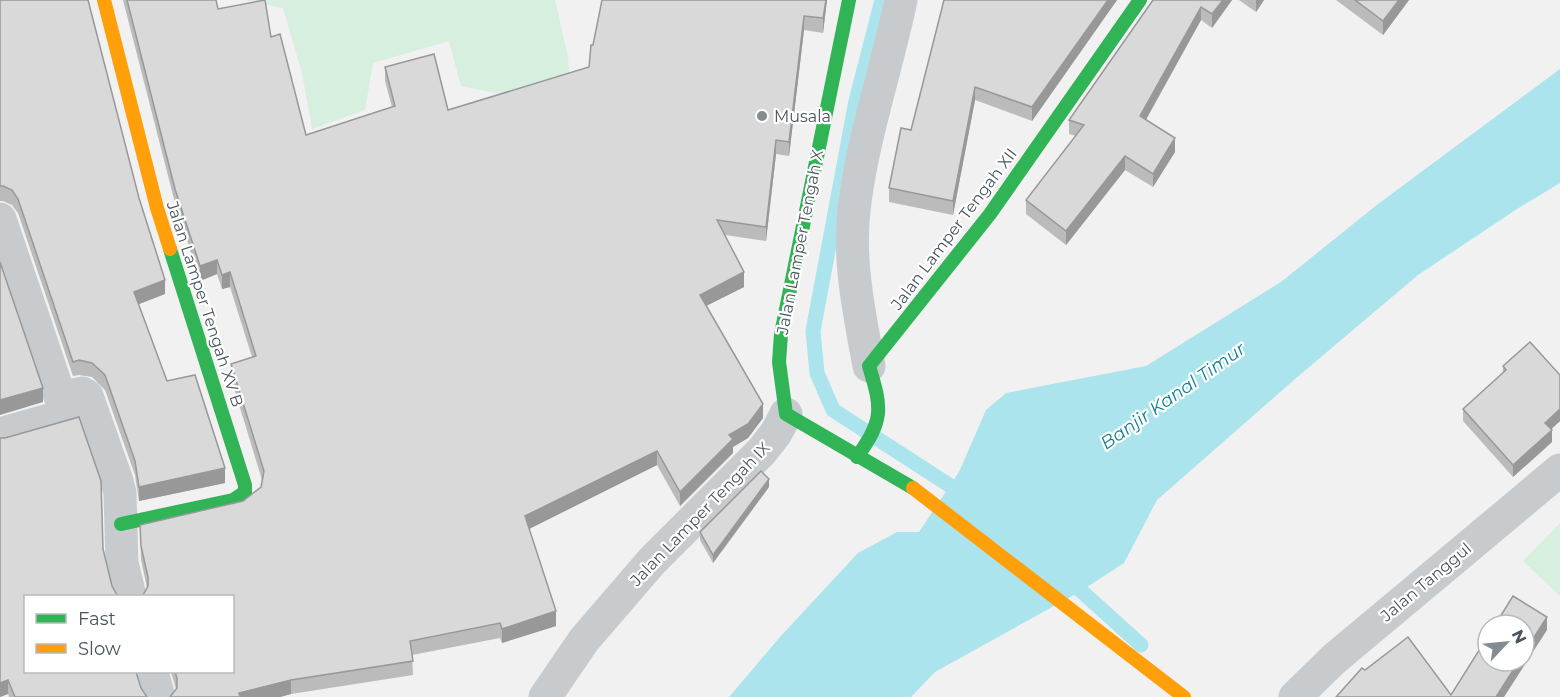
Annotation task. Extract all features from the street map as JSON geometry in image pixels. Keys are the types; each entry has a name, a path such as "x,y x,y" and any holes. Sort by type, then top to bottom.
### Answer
{"street":[{"name":"Jalan Lamper Tengah XV B","path":"104,0 157,208 245,485 245,492 233,500 121,524"},
{"name":"Jalan Lamper Tengah X","path":"786,414 779,362 781,334 849,0"},
{"path":"859,454 877,430 880,415 879,399 869,366 858,310 852,258 854,204 866,143 901,0"},
{"name":"Jalan Lamper Tengah XII","path":"869,366 990,214 1140,0"},
{"path":"0,219 59,394 64,397 85,393 91,408 120,493 122,563 130,595"},
{"path":"0,434 91,408"},
{"path":"786,414 859,454 915,489 1180,694"},
{"name":"Jalan Lamper Tengah IX","path":"545,697 584,640 652,561 762,451 776,433 786,414"},
{"name":"Jalan Tanggul","path":"1295,697 1334,659 1560,470"},
{"path":"152,673 159,697"}],"green space":[{"path":"245,0 555,0 568,57 570,87 495,93 461,86 449,41 373,63 365,110 312,129 302,73 283,8"},
{"path":"1560,523 1560,596 1523,561"}],"water":[{"name":"Banjir Kanal Timur","path":"1560,69 1560,183 1418,275 1295,379 1157,500 1124,563 1081,591 935,672 911,697 729,697 780,637 858,553 897,532 919,532 959,472 986,410 1006,393 1146,366 1281,282 1378,204"}],"building":[{"path":"0,0 88,0 139,198 165,280 134,292 167,381 195,375 225,468 139,487 135,461 105,375 92,363 79,360 73,362 18,199 12,190 0,186"},
{"path":"127,0 216,0 218,9 265,0 271,37 280,34 306,135 395,106 385,67 434,54 448,110 589,67 591,45 593,45 602,0 826,0 823,18 804,16 789,142 776,140 766,227 717,220 744,272 700,295 763,404 748,424 729,435 733,439 680,492 657,451 525,516 556,611 502,629 500,623 410,641 413,661 291,680 239,693 240,697 170,697 177,688 175,673 234,673 234,595 143,595 148,586 148,577 141,546 140,525 243,501 261,487 264,471 231,364 256,356 230,272 222,275 217,260 200,266 175,189"},
{"path":"944,0 1108,0 1032,107 975,87 953,201 889,188 901,128 911,130"},
{"path":"1153,0 1223,0 1212,14 1201,7 1140,116 1175,138 1153,174 1125,156 1066,231 1026,200 1084,125 1069,120"},
{"path":"1355,0 1399,0 1383,21"},
{"path":"0,262 43,388 0,400"},
{"path":"1530,342 1560,375 1560,409 1545,423 1552,430 1513,465 1463,409 1506,370 1503,366"},
{"path":"79,417 101,481 103,549 112,586 117,595 24,595 24,673 136,673 141,688 147,697 15,697 8,680 0,683 0,438"},
{"path":"761,471 769,479 713,555 700,532"},
{"path":"1513,596 1547,617 1536,634 1536,613 1502,613"},
{"path":"1408,637 1451,695 1476,655 1476,673 1511,673 1496,697 1336,697 1362,668 1365,670"}],"waterway":[{"path":"882,0 856,101 813,331 817,373 833,410 966,496"},
{"path":"1068,579 1141,645"}],"traffic: fast":[{"path":"849,0 781,334 779,362 786,414 913,488"},
{"path":"857,457 872,433 878,413 869,366 990,214 1140,0"},
{"path":"121,524 233,500 245,492 245,485 170,249"}],"traffic: slow":[{"path":"104,0 157,208 170,249"},
{"path":"913,488 1184,697"}],"place":[{"name":"Musala","path":"762,116"}]}
